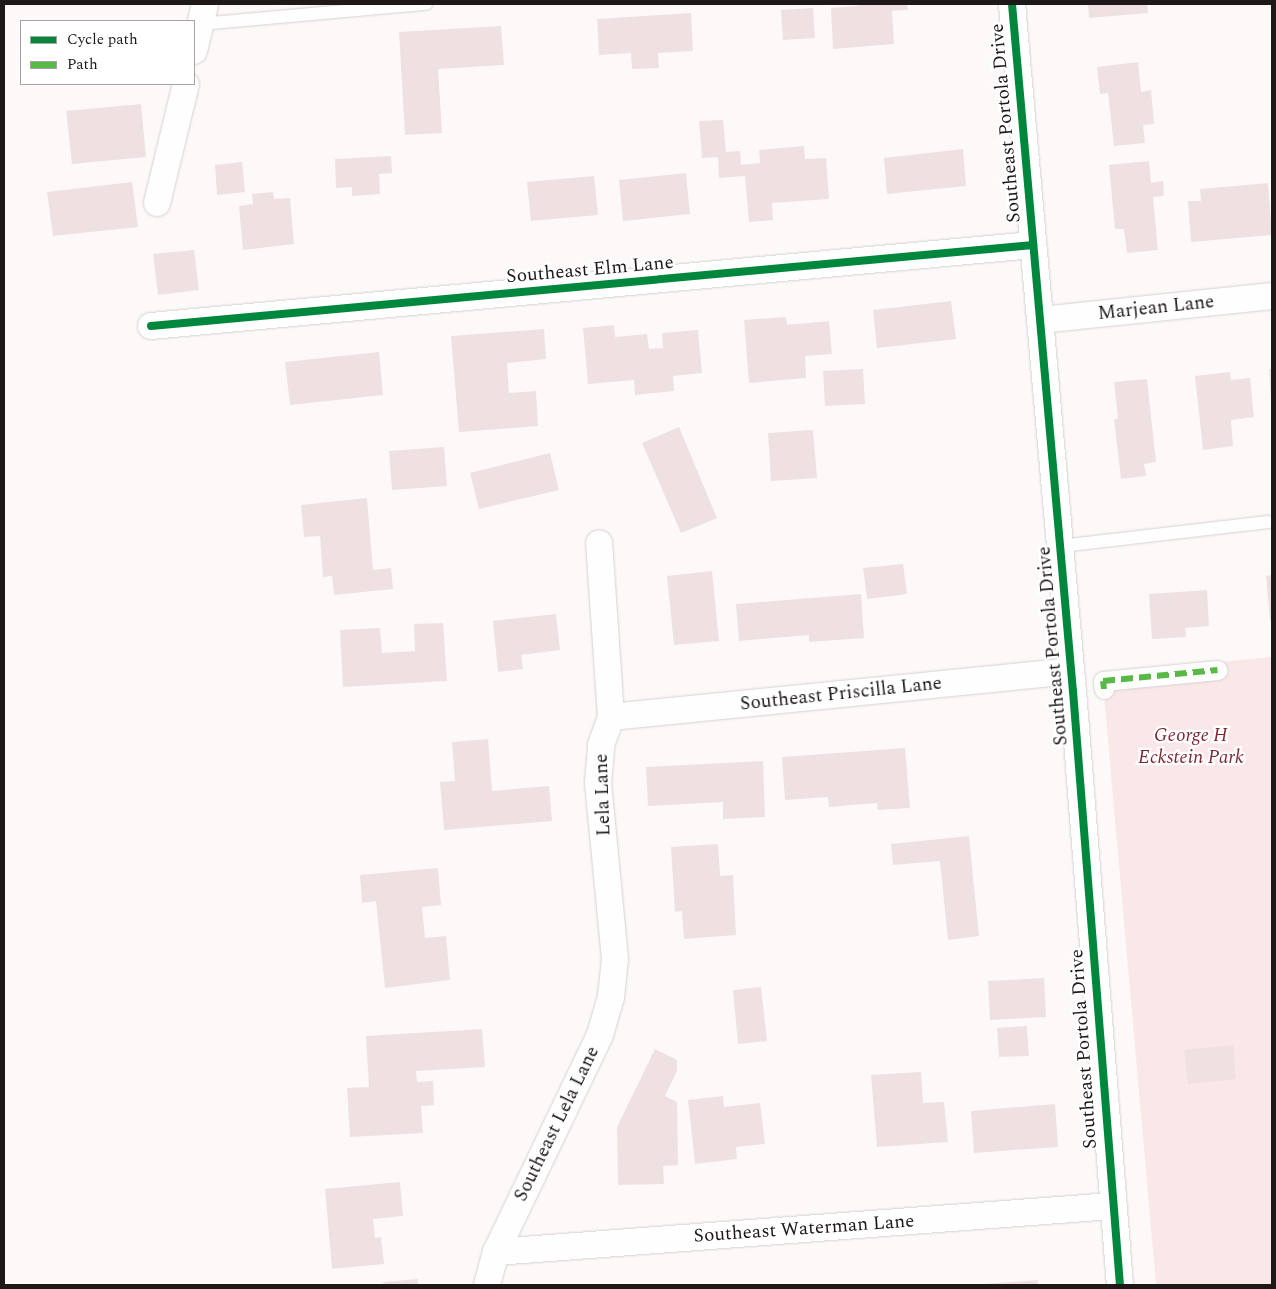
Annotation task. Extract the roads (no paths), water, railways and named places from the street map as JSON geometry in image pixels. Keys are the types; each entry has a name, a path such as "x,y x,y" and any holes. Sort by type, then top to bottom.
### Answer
{"street":[{"name":"Southeast Portola Drive","path":"1012,4 1071,671 1112,1206 1120,1285"},
{"path":"195,46 202,14"},
{"path":"157,203 186,85"},
{"name":"Southeast Elm Lane","path":"150,326 1033,246"},
{"name":"Marjean Lane","path":"1040,320 1272,296"},
{"name":"Lela Lane","path":"599,543 611,716 601,745 598,783 615,959"},
{"path":"1104,689 1103,681 1217,670"},
{"name":"Southeast Priscilla Lane","path":"611,716 1071,671"},
{"name":"Southeast Lela Lane","path":"487,1285 496,1252 600,1035 611,997 615,959"},
{"name":"Southeast Waterman Lane","path":"496,1252 1112,1206"}],"lane":[{"path":"202,14 426,4"},
{"path":"1060,546 1269,522"}],"park label":[{"name":"George H Eckstein Park","path":"1191,747"}]}
